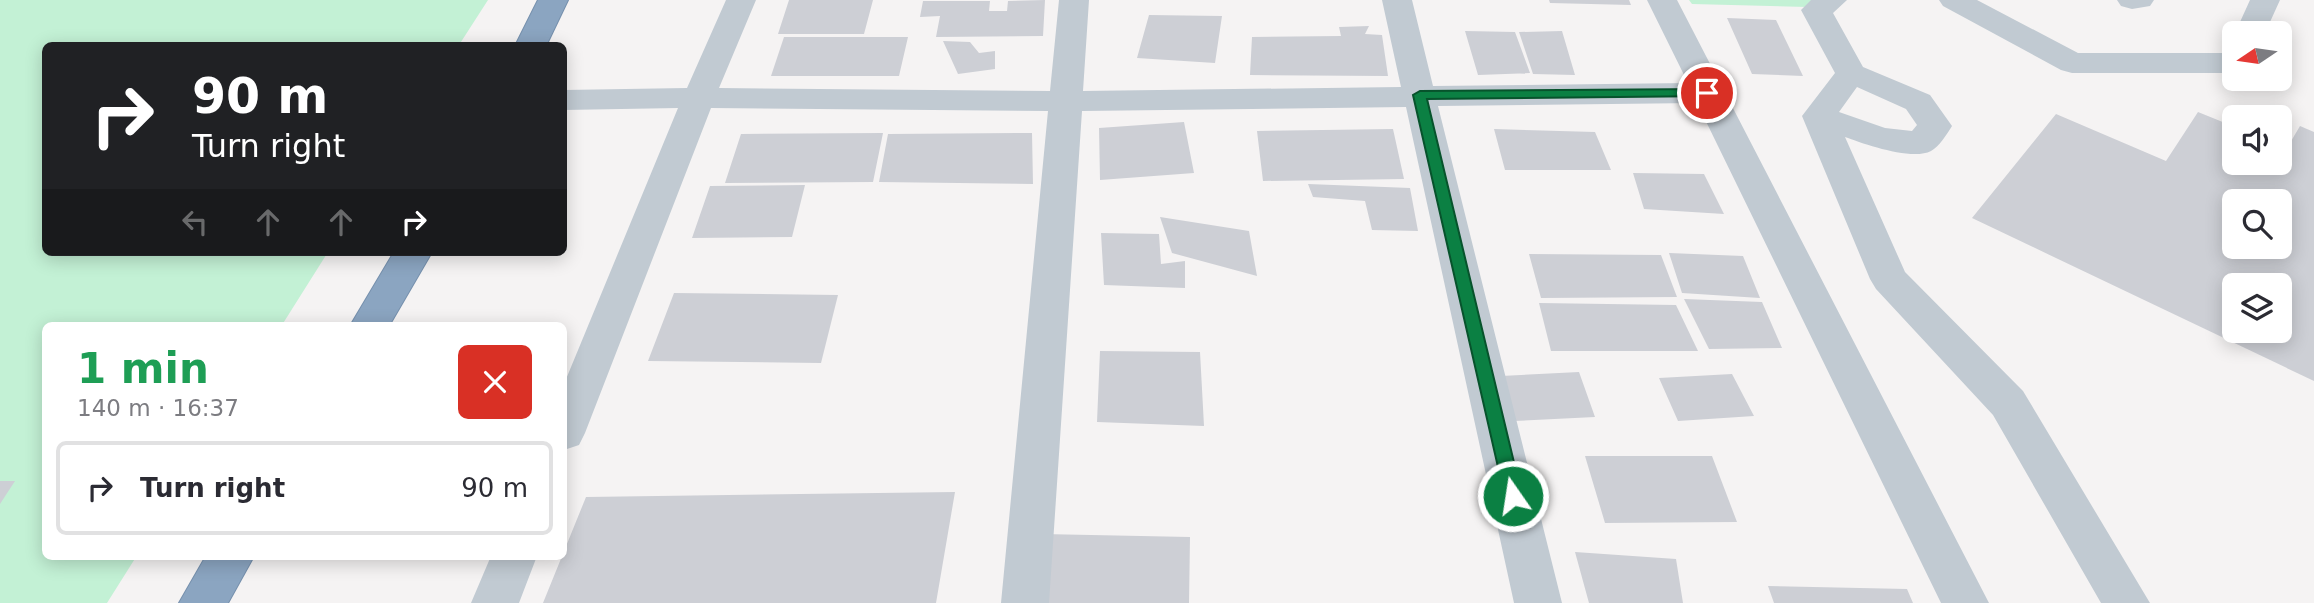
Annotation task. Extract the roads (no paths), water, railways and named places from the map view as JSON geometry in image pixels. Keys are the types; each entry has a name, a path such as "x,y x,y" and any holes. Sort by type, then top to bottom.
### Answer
{"highway":[{"path":"532,42 553,0"},
{"path":"371,322 411,256"},
{"path":"203,603 229,560"}],"street":[{"path":"567,426 698,98 741,0"},
{"path":"1025,603 1074,0"},
{"path":"1396,0 1538,603"},
{"path":"1662,0 1965,603"},
{"path":"1819,116 1880,138 1920,143 1935,126 1918,102 1851,73 1816,10 1832,0"},
{"path":"1954,0 2072,63 2222,63"},
{"path":"2255,21 2265,0"},
{"path":"1819,116 1851,73"},
{"path":"567,100 698,98 1064,101 1707,93"},
{"path":"1819,116 1889,279 2008,403 2126,603"},
{"path":"495,603 512,560"}]}
